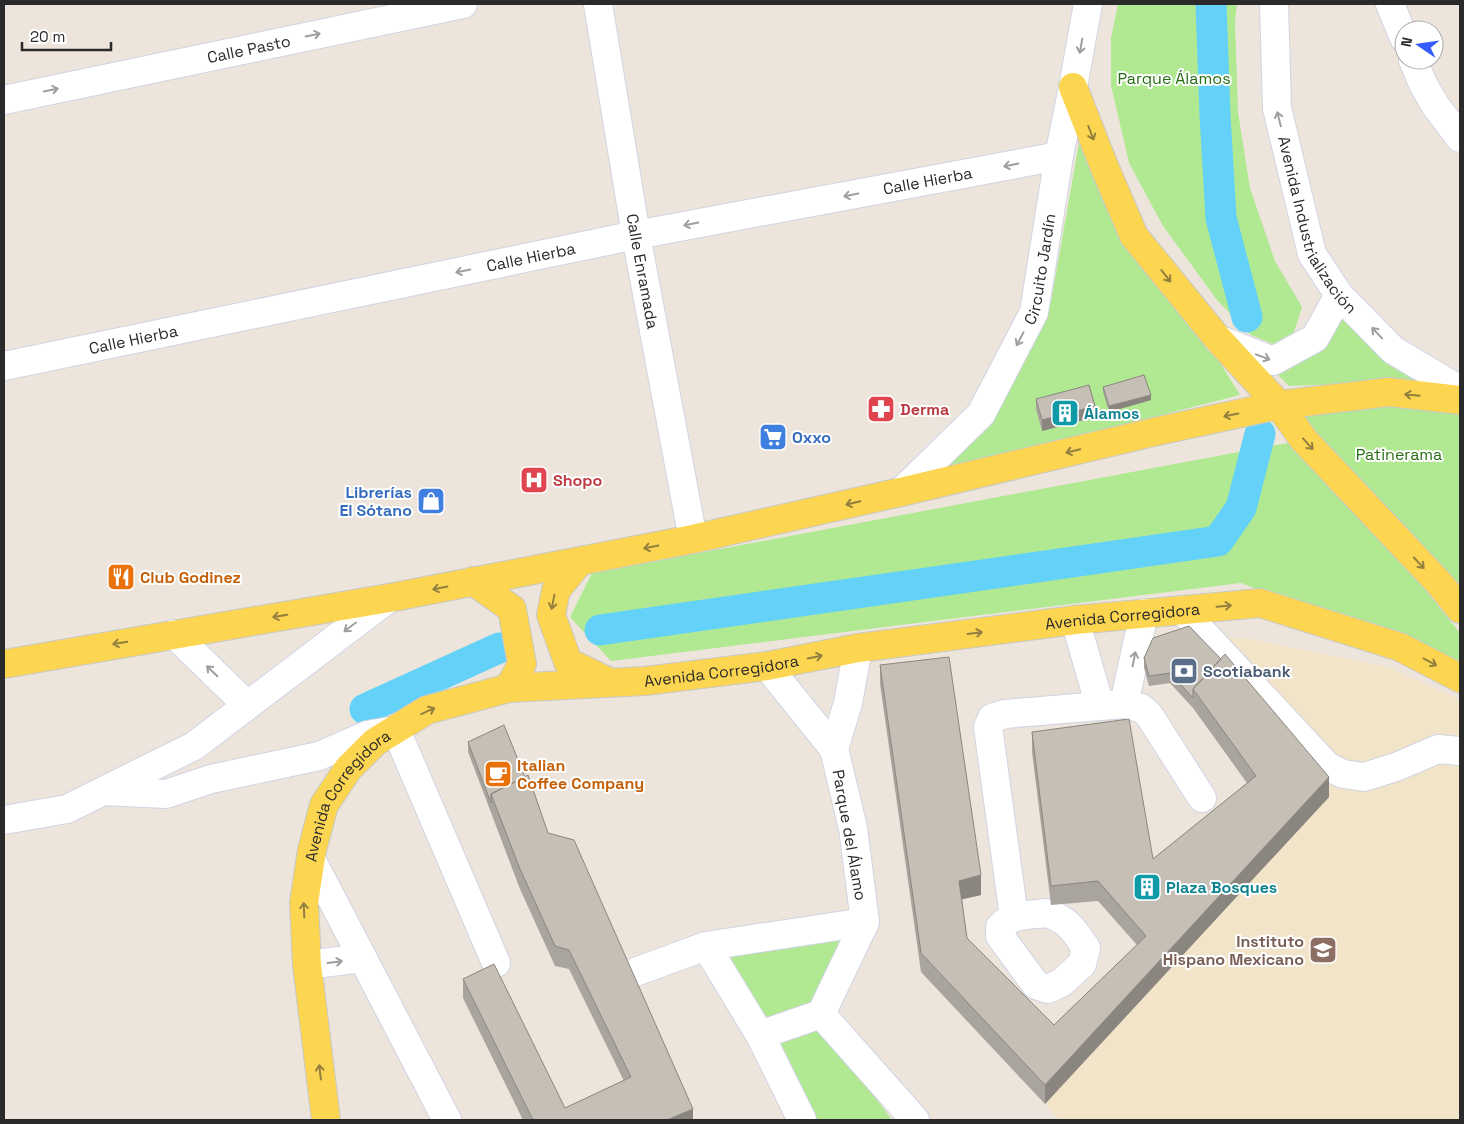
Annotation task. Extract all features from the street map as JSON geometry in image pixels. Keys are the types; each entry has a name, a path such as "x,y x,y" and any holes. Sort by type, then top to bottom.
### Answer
{"main road":[{"path":"1073,87 1134,236 1218,339 1279,405 1304,440 1439,583 1460,610"},
{"path":"4,664 388,598 693,539 1149,433 1279,405 1389,392 1460,400"},
{"path":"579,562 556,590 551,615 568,662 612,684"},
{"path":"473,582 512,610 522,664 509,688"},
{"name":"Avenida Corregidora","path":"326,1120 307,965 304,903 310,860 324,805 348,769 375,742 427,710 509,688 612,684 767,666 858,648 1075,620 1260,603 1400,647 1460,678"}],"street":[{"name":"Calle Pasto","path":"4,100 463,4"},
{"name":"Calle Enramada","path":"598,4 636,235 693,539"},
{"name":"Circuito Jardín","path":"901,492 981,414 1034,312 1059,156 1088,4"},
{"name":"Avenida Industrialización","path":"1274,4 1276,108 1312,254 1339,295 1394,350 1460,390"},
{"path":"1390,4 1397,20"},
{"path":"1417,70 1435,105 1460,138"},
{"name":"Calle Hierba","path":"4,366 636,235 1059,156"},
{"path":"1218,339 1273,361 1315,338 1339,295"},
{"path":"4,820 67,810 194,746 388,598"},
{"path":"1182,610 1326,766 1343,774 1364,777 1396,767 1438,749 1460,750"},
{"path":"1112,705 1144,613"},
{"path":"1075,620 1112,705"},
{"path":"174,634 247,705"},
{"name":"Parque del Álamo","path":"834,749 848,703 858,648"},
{"name":"Parque del Álamo","path":"767,666 834,749 853,828 865,922 821,1014"},
{"path":"1014,917 988,727 992,718 1005,714 1112,705 1141,708 1149,715 1202,798"},
{"path":"104,791 166,794 212,779 319,756 367,735 396,730 496,963"},
{"path":"310,860 447,1120"},
{"name":"Parque del Álamo","path":"638,971 706,946 865,922"},
{"path":"706,946 760,1035 802,1120"},
{"path":"307,965 362,958"},
{"path":"760,1035 821,1014 915,1120"}],"shaded area":[{"name":"Instituto Hispano Mexicano","path":"1189,636 1251,639 1388,667 1460,700 1460,1120 1059,1120 1045,1104 1328,797"}],"green space":[{"name":"Parque Álamos","path":"1118,4 1237,4 1235,22 1238,112 1250,188 1275,261 1302,307 1294,332 1273,344 1251,335 1217,300 1163,226 1129,163 1111,85 1111,38"},
{"path":"1080,137 1240,395 944,470 1051,302"},
{"path":"1344,306 1414,381 1289,386 1275,372"},
{"name":"Patinerama","path":"1460,400 1460,609 1310,448 1460,633 1460,668 1241,583 611,661 570,617 592,573 1303,440 1279,405"},
{"path":"842,937 812,1012 892,1120 808,1120 725,948"}],"building":[{"name":"Álamos","path":"1144,375 1151,395 1109,406 1103,387"},
{"path":"1089,385 1095,406 1042,420 1036,399"},
{"name":"Scotiabank","path":"1189,626 1221,659 1193,689 1193,698 1170,673 1149,676 1144,658 1153,638"},
{"name":"Plaza Bosques","path":"1225,654 1329,777 1045,1085 921,953 880,665 949,657 981,875 959,881 967,938 1054,1025 1146,936 1098,881 1051,886 1032,732 1129,719 1153,859 1256,776 1193,689"},
{"name":"Italian Coffee Company","path":"504,725 525,777 491,794 491,803 468,742"},
{"path":"528,775 548,833 574,840 693,1109 667,1120 533,1120 463,979 494,964 565,1108 631,1077 569,950 555,946 520,869 491,794"}],"waterway":[{"path":"1211,4 1221,218 1247,317"},
{"path":"600,630 1218,541 1241,508 1260,434"},
{"path":"365,709 499,648"}],"place":[{"name":"Derma","path":"881,409"},
{"name":"Álamos","path":"1065,413"},
{"name":"Oxxo","path":"773,437"},
{"name":"Shopo","path":"534,480"},
{"name":"Librerías El Sótano","path":"431,501"},
{"name":"Club Godinez","path":"121,577"},
{"name":"Scotiabank","path":"1184,671"},
{"name":"Italian Coffee Company","path":"498,774"},
{"name":"Plaza Bosques","path":"1147,887"},
{"name":"Instituto Hispano Mexicano","path":"1323,950"}]}
